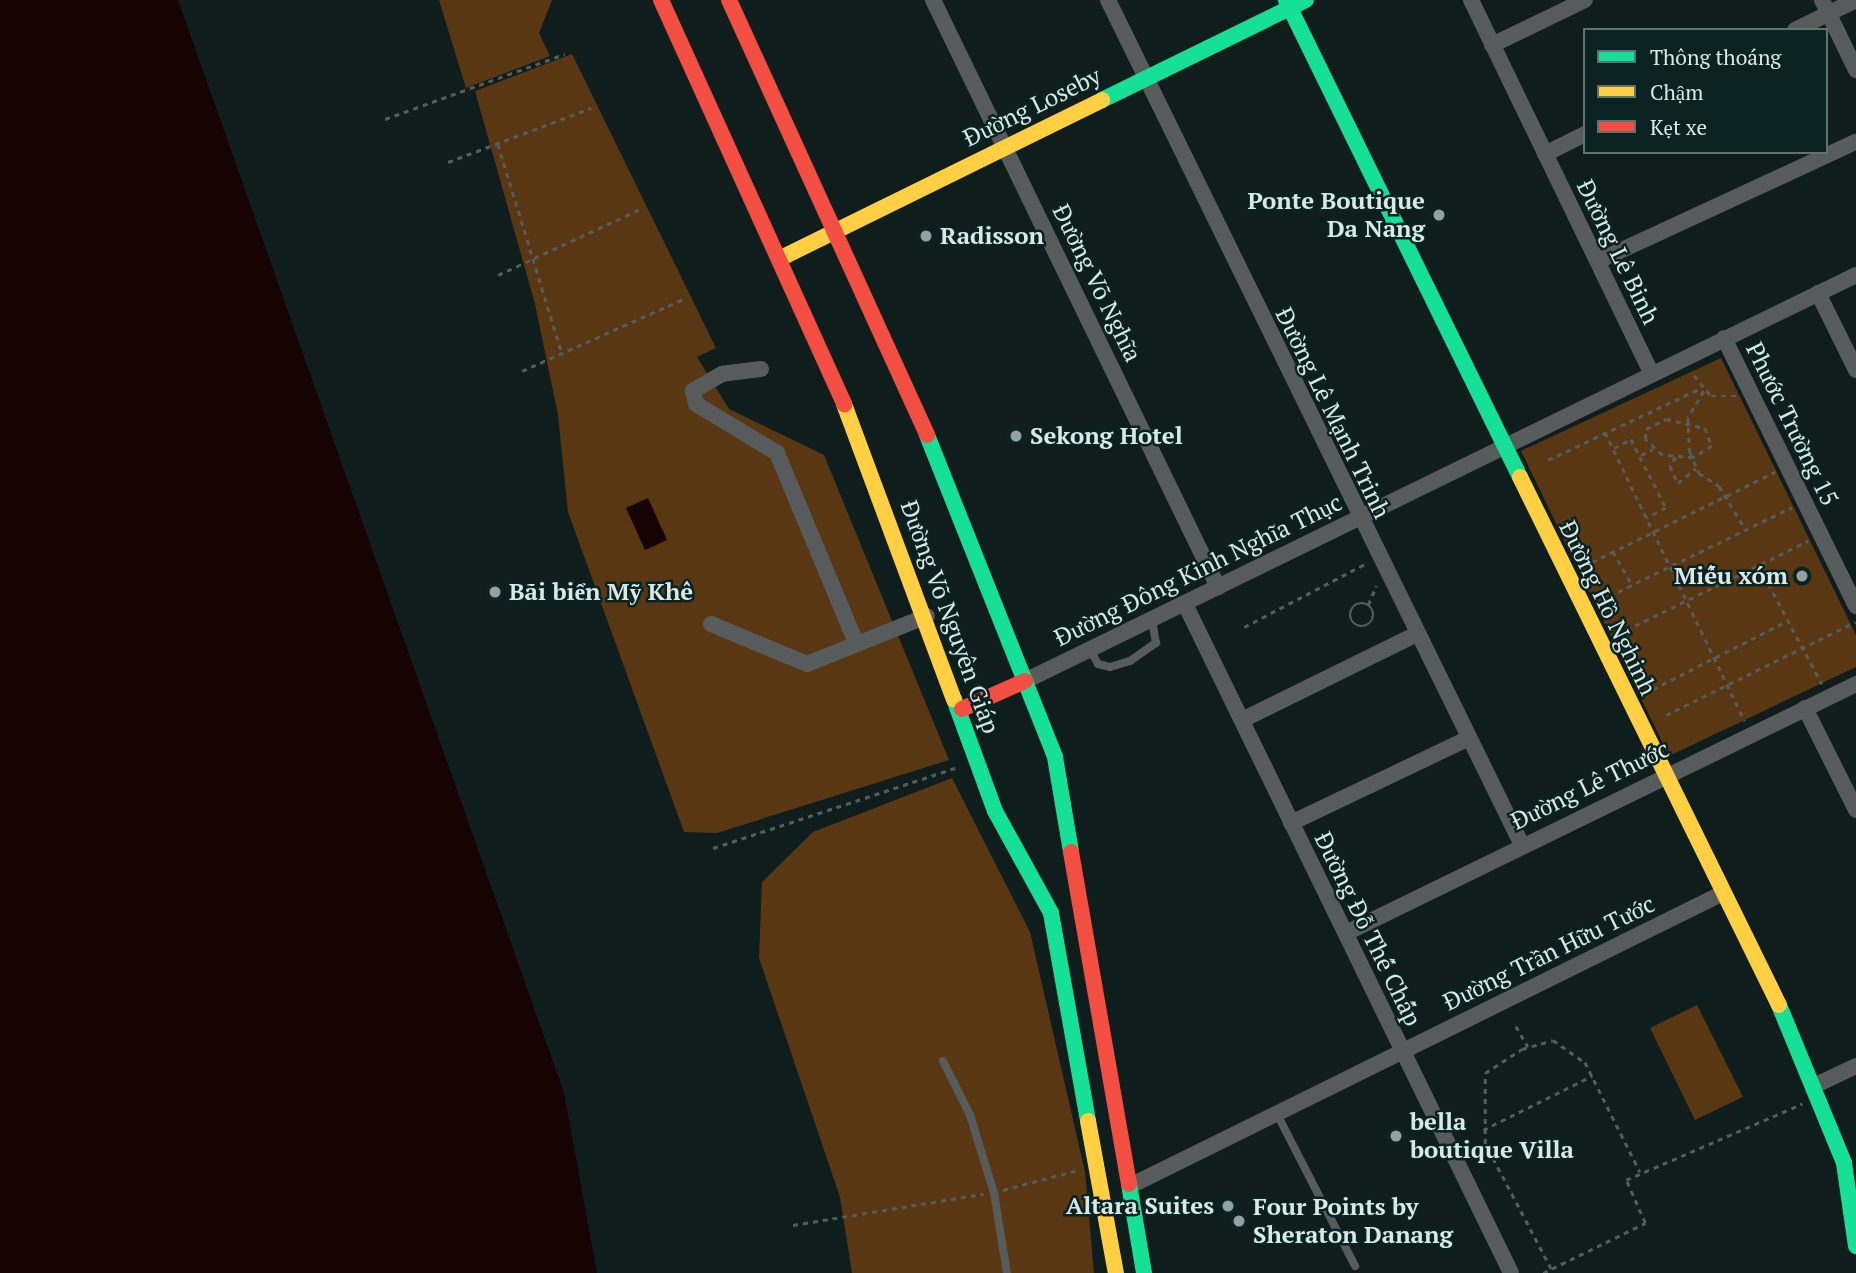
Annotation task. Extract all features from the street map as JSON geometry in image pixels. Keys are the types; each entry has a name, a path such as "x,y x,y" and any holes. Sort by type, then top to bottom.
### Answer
{"main road":[{"name":"Đường Võ Nguyên Giáp","path":"661,0 779,259 927,616 1008,842 1051,913 1104,1191 1116,1273"},
{"name":"Đường Võ Nguyên Giáp","path":"729,0 950,485 1055,757 1132,1185 1144,1273"},
{"name":"Đường Loseby","path":"779,259 1004,145 1147,77 1288,4 1306,0"},
{"name":"Đường Hồ Nghinh","path":"1288,4 1816,1085 1853,1201 1856,1247"},
{"path":"962,709 1025,681"},
{"path":"1104,1191 1132,1185"}],"street":[{"name":"Đường Võ Nghĩa","path":"933,0 1218,587"},
{"name":"Đường Lê Mạnh Trinh","path":"1108,0 1357,517 1521,843"},
{"name":"Đường Lê Binh","path":"1471,0 1651,373"},
{"path":"1492,45 1585,0"},
{"path":"1798,28 1825,7 1856,0"},
{"path":"1825,7 1856,70"},
{"path":"1545,154 1583,136"},
{"path":"1598,261 1856,142"},
{"name":"Đường Đông Kinh Nghĩa Thục","path":"1025,681 1856,275"},
{"path":"1818,293 1856,370"},
{"name":"Phước Trường 15","path":"1724,338 1856,606"},
{"path":"761,369 722,374 693,391 696,404 778,453 856,643"},
{"name":"Đường Đỗ Thế Chấp","path":"1185,604 1511,1273"},
{"path":"711,624 798,664 927,616"},
{"path":"1242,720 1415,635"},
{"name":"Đường Lê Thước","path":"1346,933 1521,843 1856,684"},
{"path":"1805,708 1856,810"},
{"path":"1291,823 1467,738"},
{"name":"Đường Trần Hữu Tước","path":"1132,1185 1723,893"},
{"path":"1816,1085 1856,1066"}],"lane":[{"path":"1090,650 1098,664 1110,667 1130,661 1156,643 1152,620"},
{"path":"943,1061 970,1115 994,1192 1007,1273"},
{"path":"1277,1114 1354,1266"}],"path":[{"path":"385,119 565,54"},
{"path":"448,162 591,108"},
{"path":"498,144 562,354"},
{"path":"498,275 640,209"},
{"path":"522,371 684,299"},
{"path":"1694,375 1702,389 1728,399 1750,390"},
{"path":"1702,389 1688,423 1693,458 1696,467 1726,497 1745,528"},
{"path":"1548,460 1702,389"},
{"path":"1655,421 1688,423 1712,436 1712,446 1693,458 1676,457 1653,449 1645,439 1655,421"},
{"path":"1605,432 1747,724"},
{"path":"1613,449 1631,439 1641,455 1666,508 1646,518"},
{"path":"1641,455 1653,449"},
{"path":"1676,457 1670,466 1678,483 1696,467"},
{"path":"1592,562 1787,466"},
{"path":"1609,596 1804,501"},
{"path":"1626,630 1821,534"},
{"path":"1613,551 1631,583"},
{"path":"1244,627 1366,564"},
{"path":"1759,565 1824,687"},
{"path":"1368,605 1352,608 1356,625 1373,620 1368,605 1376,586"},
{"path":"1653,689 1787,621"},
{"path":"1667,715 1856,622"},
{"path":"713,848 958,767"},
{"path":"1516,1026 1528,1047"},
{"path":"1551,1269 1485,1144 1485,1073 1528,1047 1553,1040 1585,1062 1640,1172"},
{"path":"1483,1130 1592,1076"},
{"path":"1543,1273 1645,1223 1626,1180 1802,1104"},
{"path":"793,1225 994,1192 1088,1168"}],"shaded area":[{"path":"0,0 178,0 564,1093 597,1273 0,1273"},
{"path":"439,0 552,0 539,33 550,56 466,88"},
{"path":"572,54 716,348 697,357 729,409 824,455 949,760 717,833 684,832 568,512 558,415 535,304 475,91"},
{"path":"1721,358 1856,635 1856,667 1669,756 1521,451"},
{"path":"648,498 667,540 645,550 626,508"},
{"path":"952,778 1030,932 1085,1172 1094,1273 852,1273 840,1197 759,958 762,882 813,832"},
{"path":"1697,1005 1743,1097 1695,1120 1650,1028"}],"traffic: fast":[{"path":"1286,0 1520,477"},
{"path":"1102,100 1306,0"},
{"path":"927,435 1055,757 1071,852"},
{"path":"954,699 995,811 1051,913 1088,1121"},
{"path":"1779,1005 1844,1163 1856,1246"},
{"path":"1129,1184 1144,1273"}],"traffic: slow":[{"path":"779,259 1102,100"},
{"path":"844,404 954,699"},
{"path":"1520,477 1779,1005"},
{"path":"1088,1121 1116,1273"}],"traffic: jam":[{"path":"661,0 844,404"},
{"path":"729,0 927,435"},
{"path":"962,709 1025,681"},
{"path":"1071,852 1129,1184"}],"place":[{"name":"Ponte Boutique Da Nang","path":"1439,215"},
{"name":"Radisson","path":"926,236"},
{"name":"Sekong Hotel","path":"1016,436"},
{"name":"Miếu xóm","path":"1802,576"},
{"name":"Bãi biển Mỹ Khê","path":"495,592"},
{"name":"bella boutique Villa","path":"1396,1136"},
{"name":"Altara Suites","path":"1228,1206"},
{"name":"Four Points by Sheraton Danang","path":"1239,1221"}]}
